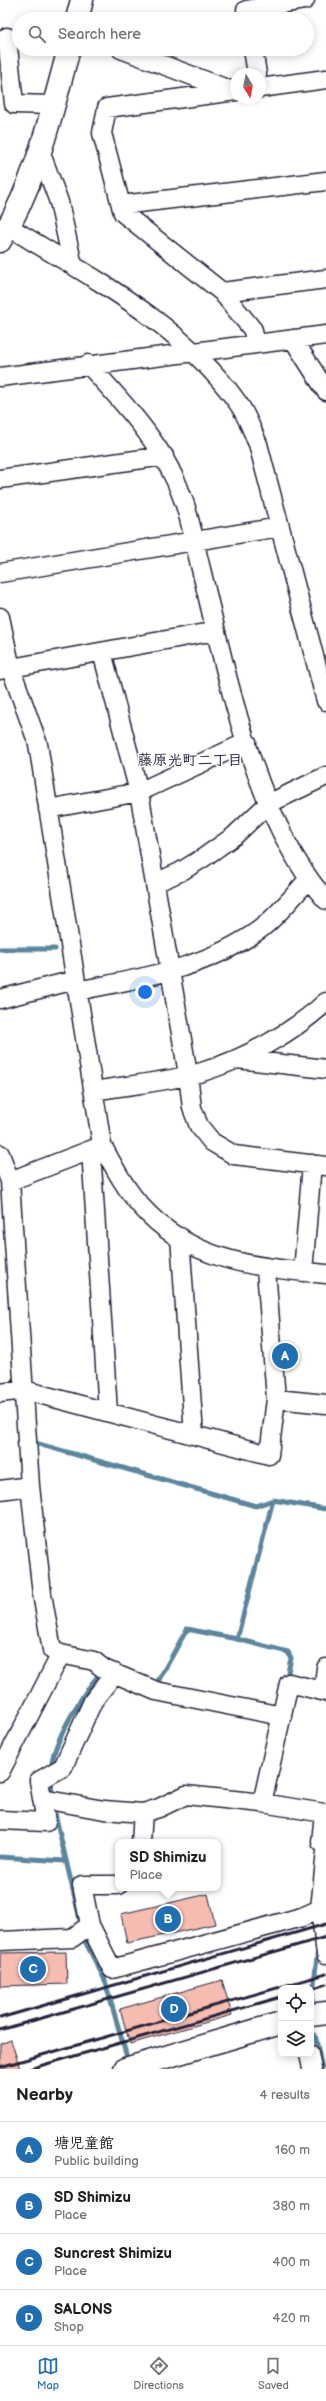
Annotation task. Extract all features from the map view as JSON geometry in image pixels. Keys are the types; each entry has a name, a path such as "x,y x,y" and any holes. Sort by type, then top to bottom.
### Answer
{"street":[{"path":"79,12 82,0"},
{"path":"246,10 304,0"},
{"path":"6,37 14,104 53,104"},
{"path":"67,56 40,151 4,234 73,266 138,306 194,351 239,404 255,437 322,674 326,701"},
{"path":"140,56 230,89"},
{"path":"254,56 256,68"},
{"path":"266,87 326,79"},
{"path":"230,92 108,108 102,133 123,213 222,292 253,330 255,344"},
{"path":"40,151 59,202 73,266"},
{"path":"121,205 326,181"},
{"path":"222,292 326,279"},
{"path":"0,377 88,364 326,335"},
{"path":"293,339 326,391"},
{"path":"88,364 128,408 164,456 184,499 216,631 247,742 268,804 308,880 326,900"},
{"path":"0,479 164,456"},
{"path":"0,573 280,527"},
{"path":"0,617 6,670 38,744 93,1091 108,1412"},
{"path":"6,670 216,631"},
{"path":"102,652 139,792 188,1074 192,1108 199,1126 212,1142 234,1155 319,1165 303,1272"},
{"path":"48,809 139,792 247,742"},
{"path":"155,883 180,872 203,858 234,836 268,804 326,776"},
{"path":"0,999 170,972 213,957 260,929 308,880"},
{"path":"93,1091 188,1074 250,1054 306,1018 326,1002"},
{"path":"236,1059 326,1069"},
{"path":"10,1181 96,1148"},
{"path":"96,1148 115,1170 140,1205 196,1248 230,1261 266,1268 326,1274"},
{"path":"0,1154 10,1181 14,1221 8,1279 24,1390 30,1486 42,1594 52,1650 61,1654 94,1661 115,1673 156,1691 282,1716"},
{"path":"180,1237 194,1435"},
{"path":"0,1393 24,1390 269,1455 276,1399 266,1268"},
{"path":"276,1399 326,1404"},
{"path":"0,1490 30,1486"},
{"path":"0,1772 61,1654"},
{"path":"262,1803 289,1683 324,1692 326,1668"},
{"path":"0,1820 46,1822 49,1800 39,1781 63,1767 93,1701 115,1673"},
{"path":"49,1800 104,1810 143,1813 159,1808 186,1795 262,1803 324,1813 321,1842 326,1843"},
{"path":"142,1839 143,1813"},
{"path":"326,1851 320,1909 326,1954"},
{"path":"115,1885 82,1885 84,1929 112,1969 302,1917 320,1909"},
{"path":"0,1941 72,1938 84,1929"},
{"path":"314,2015 326,2013"},
{"path":"125,2069 278,2024"},
{"path":"310,2057 312,2069"}],"building":[{"path":"208,1894 215,1924 127,1943 121,1914"},
{"path":"66,1952 67,1984 0,1986 0,1953"},
{"path":"222,1980 232,2015 130,2044 120,2009"},
{"path":"11,2040 20,2069 0,2069 0,2044"}],"waterway":[{"path":"0,949 55,949"},
{"path":"34,1437 35,1443 256,1506 273,1500"},
{"path":"153,1682 157,1683 187,1629 237,1639 273,1500 326,1509"},
{"path":"237,1639 288,1652 291,1658 287,1677 290,1678"},
{"path":"51,1769 62,1733 84,1694 99,1675"},
{"path":"51,1779 52,1797"},
{"path":"53,1805 85,1941 104,1978 126,2054"},
{"path":"0,1857 65,1861"},
{"path":"314,1985 318,1948"},
{"path":"315,2035 322,2069"}],"railway":[{"path":"0,2018 326,1924"},
{"path":"0,2030 326,1937"},
{"path":"0,2067 326,1974"},
{"path":"314,1988 326,1984"},
{"path":"29,2069 278,1998"}],"place":[{"name":"塘児童館","path":"285,1356"},
{"name":"SD Shimizu","path":"168,1919"},
{"name":"Suncrest Shimizu","path":"33,1969"},
{"name":"SALONS","path":"174,2009"}],"district":[{"name":"藤原光町二丁目","path":"190,760"}]}
